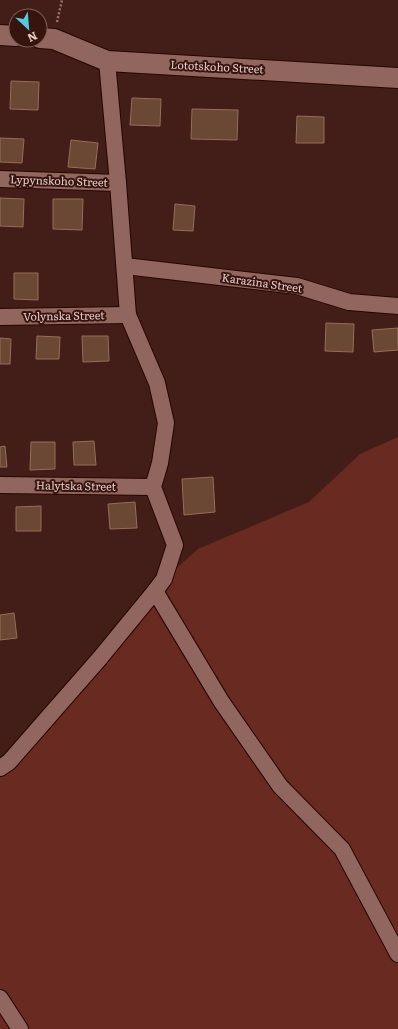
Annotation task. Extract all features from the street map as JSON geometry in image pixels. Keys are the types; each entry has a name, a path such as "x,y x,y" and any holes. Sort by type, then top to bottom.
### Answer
{"street":[{"name":"Lototskoho Street","path":"48,38 107,61 398,78"},
{"path":"0,768 9,762 100,658 155,591 164,579 175,545 153,487 160,463 166,423 157,383 128,315 107,61"},
{"name":"Lypynskoho Street","path":"0,179 118,183"},
{"name":"Karazina Street","path":"125,266 296,286 349,302 398,306"},
{"name":"Volynska Street","path":"0,317 128,315"},
{"name":"Halytska Street","path":"0,485 153,487"},
{"path":"155,591 221,701 280,786 342,849 398,954"},
{"path":"0,998 20,1029"}],"path":[{"path":"48,35 62,0"}],"shaded area":[{"path":"398,437 398,1029 0,1029 0,768 164,579 198,549 309,502 360,454"}],"building":[{"path":"11,81 39,82 38,110 10,109"},
{"path":"132,98 161,99 160,126 130,125"},
{"path":"192,109 238,110 237,140 191,139"},
{"path":"297,116 324,117 324,143 296,143"},
{"path":"0,138 24,139 22,163 0,162"},
{"path":"71,140 98,143 95,169 68,167"},
{"path":"0,198 24,199 23,227 0,226"},
{"path":"53,199 83,199 82,230 53,229"},
{"path":"175,204 195,206 193,231 173,230"},
{"path":"14,273 38,273 38,300 14,299"},
{"path":"326,323 354,324 353,352 325,351"},
{"path":"398,328 398,350 374,352 372,330"},
{"path":"37,336 60,337 59,359 36,359"},
{"path":"82,336 108,336 109,361 83,362"},
{"path":"0,338 11,339 10,364 0,364"},
{"path":"94,441 96,465 74,465 73,442"},
{"path":"31,442 55,442 55,469 30,470"},
{"path":"5,446 7,467 0,467 0,447"},
{"path":"213,477 215,512 184,515 182,479"},
{"path":"135,502 137,528 110,529 108,504"},
{"path":"41,506 41,531 16,531 16,507"},
{"path":"14,613 17,638 0,640 0,615"}]}
